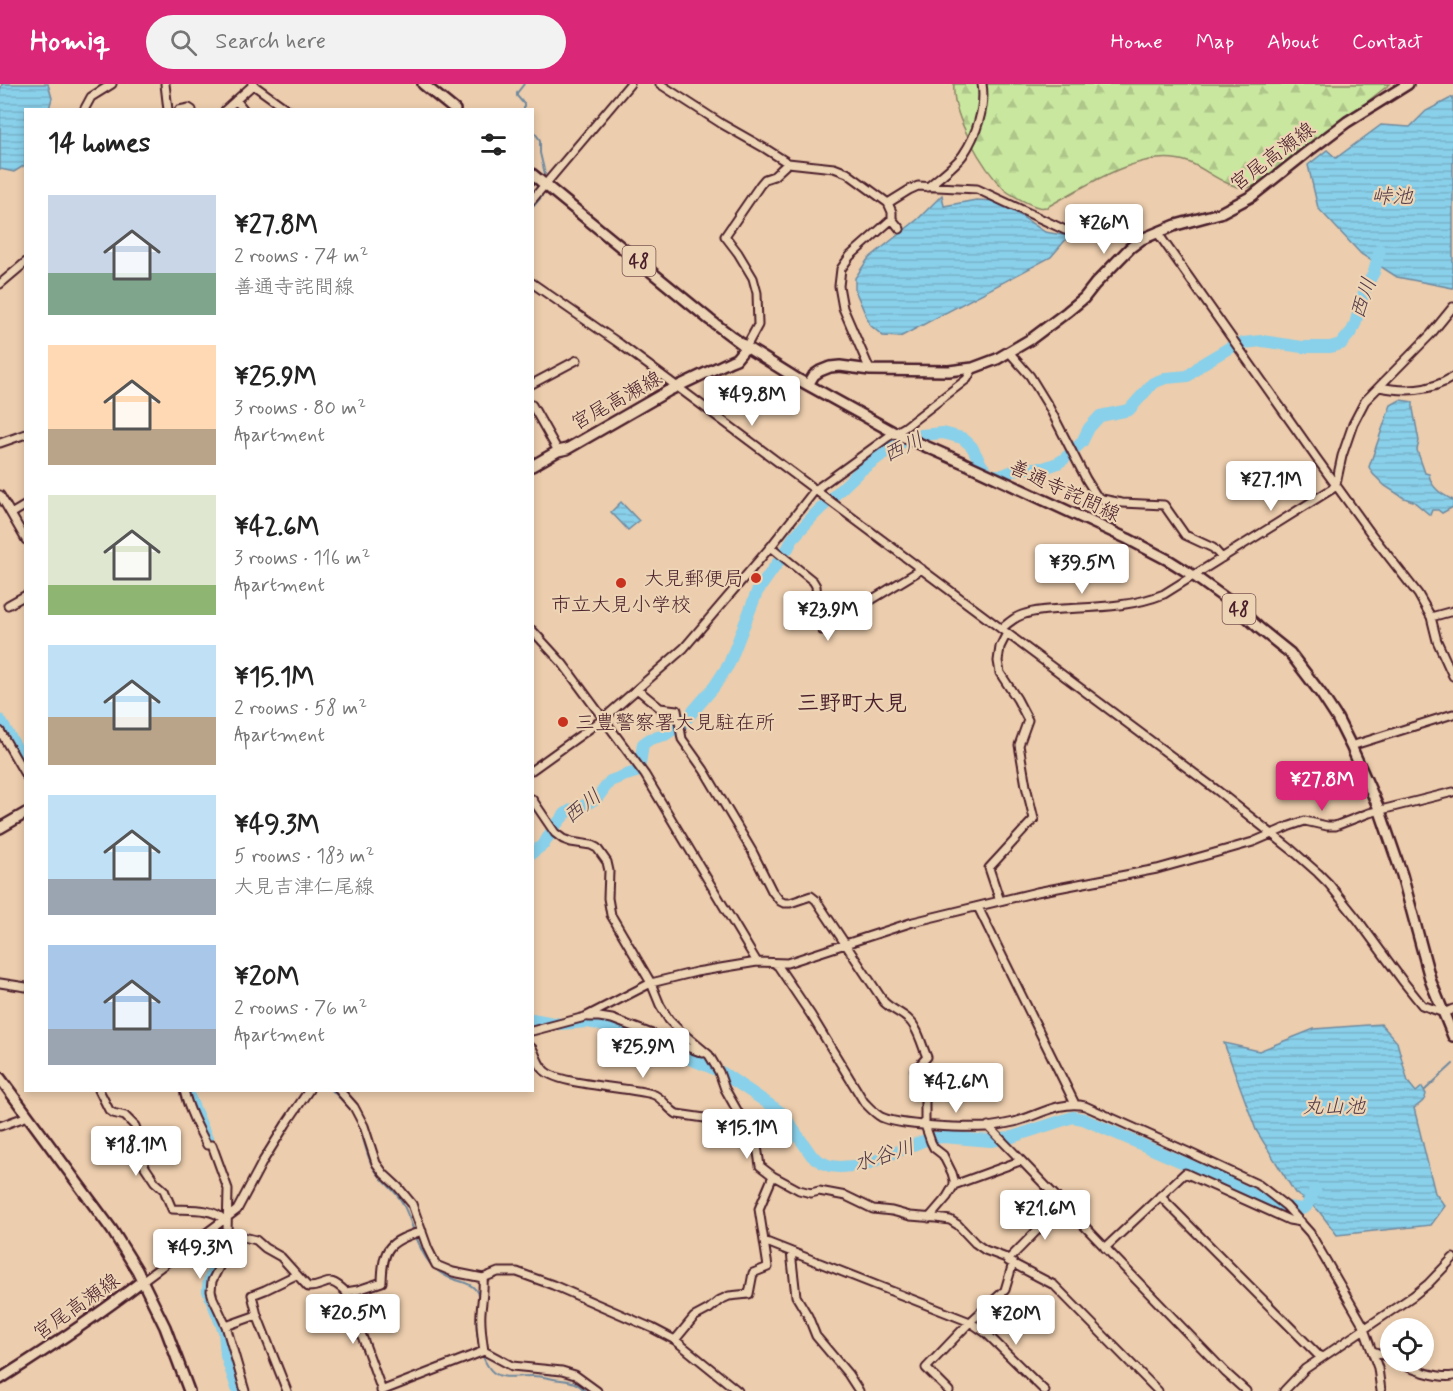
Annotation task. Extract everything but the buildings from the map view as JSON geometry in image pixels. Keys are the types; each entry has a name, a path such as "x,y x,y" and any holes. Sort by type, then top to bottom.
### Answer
{"main road":[{"path":"423,84 453,108"},
{"name":"宮尾高瀬線","path":"807,385 814,375 830,367 949,371 973,368 997,359 1047,328 1084,298 1130,248 1143,239 1176,225 1220,213 1252,196 1347,123 1408,84"},
{"name":"善通寺詫間線","path":"534,176 746,347 807,385 895,433 1128,539 1170,561 1233,604 1290,653 1337,718 1380,811 1402,875 1431,982 1449,1011 1453,1036"},
{"name":"宮尾高瀬線","path":"534,465 558,451 567,449 676,387 736,359 746,347"},
{"path":"0,828 24,814"},
{"path":"0,1078 112,1230 142,1281 165,1328 189,1391"},
{"name":"宮尾高瀬線","path":"0,1378 105,1310 142,1281"}],"street":[{"path":"85,108 91,97 112,84"},
{"path":"165,84 168,108"},
{"path":"227,108 253,84 285,108"},
{"path":"534,198 630,84"},
{"path":"660,84 788,163 834,168 848,173 888,202 892,219 900,230"},
{"path":"928,187 962,156 974,135 982,111 984,95 982,84"},
{"path":"236,100 242,108"},
{"path":"746,347 758,325 757,293 753,278 725,236 765,179 774,176 788,163"},
{"path":"888,202 918,186 977,189 1065,230 1086,229 1104,215 1116,215 1126,219 1143,239"},
{"path":"870,370 843,308 839,285 841,269 850,256 892,219"},
{"path":"1157,232 1372,535 1418,594 1431,617 1437,641 1453,676"},
{"path":"0,284 24,263"},
{"path":"534,284 620,344 1218,791 1292,850 1329,884 1422,1005 1449,1011"},
{"path":"1000,901 989,868 1034,819 1019,745 1028,720 1000,673 998,661 1004,631 1023,614 1041,610 1148,601 1195,576 1332,489 1336,484 1342,456 1353,424 1365,402 1431,334 1453,307"},
{"path":"1009,352 1035,383 1096,495 1102,499 1122,503 1164,505 1185,535 1213,548 1222,558"},
{"path":"534,383 577,360"},
{"path":"534,769 603,719 684,648 771,547 815,490 905,427 967,379 973,368"},
{"path":"1379,387 1413,391 1432,387 1453,377"},
{"path":"534,409 558,451"},
{"path":"0,443 24,435"},
{"path":"0,495 24,537"},
{"path":"11,514 24,507"},
{"path":"771,547 813,581 816,586 822,630 922,569"},
{"path":"8,605 24,596"},
{"path":"1431,617 1453,611"},
{"path":"534,632 563,664 645,775 757,962"},
{"path":"637,689 660,708 677,710 682,739 704,770 780,902 790,903 811,896 816,900 884,1002 910,1020 916,1030 927,1058 915,1070 925,1090 925,1125 934,1148 943,1155 948,1163 954,1185 929,1218"},
{"path":"1351,746 1453,714"},
{"path":"1,733 24,773"},
{"path":"534,1030 585,1017 651,983 696,972 757,962 787,963 913,922 1037,892 1157,869 1218,852 1305,821 1335,826 1369,813 1453,792"},
{"path":"534,802 555,833 562,839 597,848 607,862 611,915 651,983 669,1020 709,1055 757,1146 760,1166 799,1190 846,1196 873,1209 950,1220 985,1250 1011,1261 1054,1285 1158,1391"},
{"path":"978,907 1075,1104"},
{"path":"774,963 811,1015 864,1102 882,1118 925,1125 988,1126 1016,1121 1061,1106 1075,1104 1085,1106 1259,1185 1286,1206 1310,1233 1365,1328 1378,1368 1381,1391"},
{"path":"0,983 24,987"},
{"path":"585,1017 612,1019 709,1055"},
{"path":"534,1052 543,1070 551,1075 572,1081 653,1094 677,1114 746,1124"},
{"path":"100,1092 113,1113 125,1116 135,1126 145,1167 155,1182 164,1190 172,1209 206,1210 226,1219"},
{"path":"185,1092 194,1119 207,1145 212,1145 228,1189 227,1233 222,1263 212,1281 211,1291 226,1326 245,1391"},
{"path":"142,1281 237,1210 263,1161 308,1092"},
{"path":"341,1092 354,1107 364,1126 376,1163 412,1204 418,1233 436,1265 453,1272 483,1278 498,1272 518,1272 553,1285 675,1340 738,1391"},
{"path":"0,1126 28,1116"},
{"path":"988,1126 1062,1205 1246,1391"},
{"path":"954,1185 1020,1161"},
{"path":"1105,1248 1185,1173 1289,1220 1301,1222"},
{"path":"675,1340 694,1317 709,1310 720,1300 729,1296 750,1294 753,1273 768,1267 759,1209 773,1176"},
{"path":"1160,1196 1321,1358"},
{"path":"949,1391 926,1368 970,1322 1005,1290 1011,1261 1062,1205"},
{"path":"227,1233 256,1240 281,1257 308,1287 330,1281 346,1292 382,1391 484,1351 512,1366 561,1371 575,1375 597,1391"},
{"path":"346,1292 382,1282 386,1253 392,1244 418,1233"},
{"path":"764,1241 970,1322 986,1333 1045,1391"},
{"path":"791,1252 796,1296 816,1336 848,1374 859,1391"},
{"path":"1284,1391 1305,1369 1420,1290 1453,1258"},
{"path":"287,1391 257,1315 252,1295 296,1275"},
{"path":"483,1278 481,1335 484,1351"},
{"path":"226,1326 257,1315"},
{"path":"1373,1351 1380,1354"},
{"path":"1425,1372 1441,1377 1453,1376"}],"green space":[{"path":"954,84 1390,84 1260,184 1250,187 1234,186 1188,162 1153,159 1115,171 1047,207 1041,207 1026,202 1005,190 987,169 963,126 954,97"}],"water":[{"path":"2,84 48,84 52,98 49,108 24,108 24,166 14,172 0,169 0,90"},
{"name":"峠池","path":"1453,97 1453,288 1397,277 1361,254 1318,208 1308,165 1327,150 1336,158 1381,125 1410,127 1426,111"},
{"path":"942,195 944,206 976,200 999,201 1045,232 1069,236 1051,257 900,337 883,336 870,325 855,290 855,278 868,259 918,219"},
{"path":"1400,400 1413,402 1419,441 1417,450 1425,473 1429,474 1437,490 1453,500 1453,507 1442,513 1432,510 1430,515 1413,501 1385,486 1369,467 1391,405"},
{"path":"621,502 639,521 628,530 611,512"},
{"name":"丸山池","path":"1381,1024 1397,1042 1408,1082 1416,1092 1422,1087 1426,1094 1423,1101 1414,1108 1435,1193 1445,1206 1431,1225 1337,1235 1318,1210 1295,1193 1256,1130 1224,1043 1259,1051 1314,1029"}],"waterway":[{"path":"524,84 517,96 524,104 524,108"},
{"path":"534,132 540,140 540,153 545,174"},
{"path":"534,206 542,196"},
{"name":"西川","path":"534,852 544,844 565,814 598,797 610,781 639,771 643,744 650,739 665,735 683,723 714,687 729,664 757,592 793,538 860,471 894,446 921,435 943,433 962,438 972,447 982,466 990,475 1003,475 1020,468 1044,468 1058,463 1082,442 1089,428 1100,416 1129,410 1153,383 1166,378 1188,376 1202,364 1229,348 1243,343 1262,341 1302,347 1330,347 1341,344 1355,324 1380,250"},
{"path":"0,439 24,430"},
{"name":"水谷川","path":"0,720 24,761"},
{"name":"水谷川","path":"534,1019 559,1024 588,1022 598,1024 723,1073 782,1113 812,1156 830,1166 865,1165 934,1138 991,1141 1009,1138 1073,1117 1083,1119 1216,1177 1273,1205 1302,1209 1306,1207 1315,1190"},
{"path":"1425,1090 1453,1064"},
{"path":"334,1092 354,1114 371,1163 402,1202 428,1261 443,1274 470,1285 479,1297"},
{"path":"189,1096 208,1141"},
{"path":"222,1251 211,1275 208,1291 224,1331 226,1356 238,1391"},
{"path":"479,1303 477,1320 479,1342 484,1360 494,1373 506,1377 536,1376 568,1381 577,1384 585,1391"}],"place":[{"name":"大見郵便局","path":"756,578"},
{"name":"市立大見小学校","path":"621,583"},
{"name":"三豊警察署大見駐在所","path":"563,722"}],"district":[{"name":"三野町大見","path":"852,702"}]}
